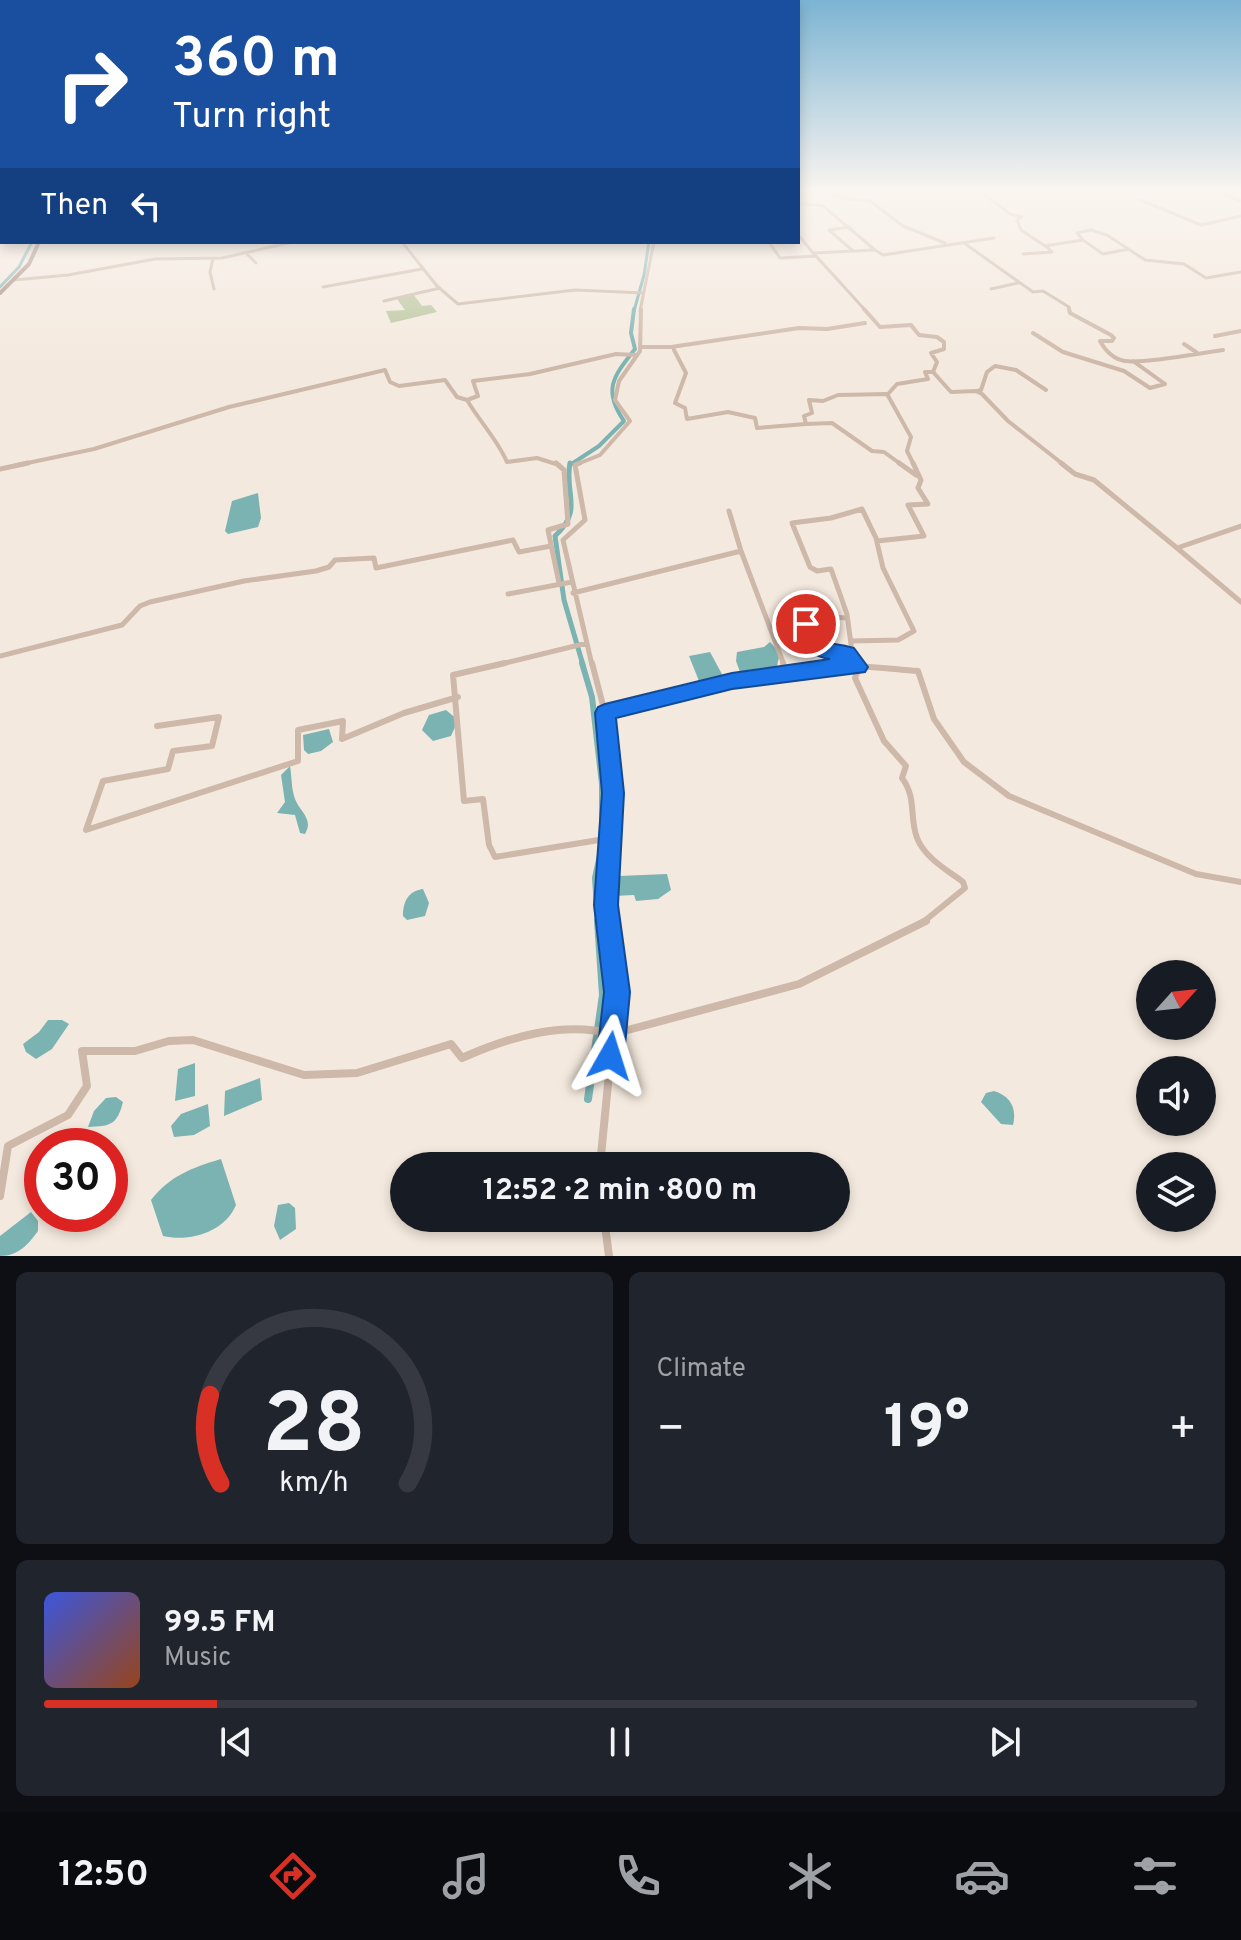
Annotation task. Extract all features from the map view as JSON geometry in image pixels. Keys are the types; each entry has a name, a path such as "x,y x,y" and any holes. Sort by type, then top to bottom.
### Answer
{"main road":[{"path":"0,293 34,257 36,250"}],"street":[{"path":"14,280 68,275 155,259 213,258 260,250"},
{"path":"408,250 450,300 458,304 575,290 642,293"},
{"path":"601,1152 617,992 606,905 613,793 605,713 573,593 571,567 563,540 585,520 575,465 600,455 630,421 615,400 619,381 640,347 642,293 652,250"},
{"path":"774,250 780,258 875,250 883,255 915,250"},
{"path":"811,250 841,286 861,304 873,322 887,328 911,325 919,335 937,337 944,342 944,349 931,353 937,362 933,372"},
{"path":"971,250 1033,292 1043,291 1069,307 1070,313 1102,329 1114,338 1100,341 1105,351 1125,361 1223,350"},
{"path":"1023,254 1052,252 1049,250"},
{"path":"1097,250 1103,254 1127,250"},
{"path":"1131,250 1145,260 1184,264 1206,278 1241,272"},
{"path":"246,253 256,263"},
{"path":"213,258 210,272 214,289"},
{"path":"323,287 422,269"},
{"path":"991,289 1019,283"},
{"path":"384,301 441,288"},
{"path":"640,347 865,323"},
{"path":"1215,336 1241,331"},
{"path":"1033,333 1063,352 1124,371 1150,388 1165,384 1133,360"},
{"path":"679,345 686,338"},
{"path":"1184,344 1196,352"},
{"path":"674,350 686,373 675,403 678,408 685,408 687,419 728,412 755,418 757,428 785,429 832,423 872,451 884,452 919,477"},
{"path":"0,469 94,449 229,407 379,371 385,370 390,382 399,386 445,380 457,397 467,400 478,396 473,381 634,355"},
{"path":"806,424 804,416 812,413 809,400 823,401 838,395 891,394 897,384 928,379 925,372 933,372 951,392 976,391 981,390 987,372 995,366 1016,370 1046,390"},
{"path":"976,391 1008,421 1075,474 1094,480 1241,602"},
{"path":"877,541 924,536 908,505 928,504 918,488 919,477 907,451 906,445 911,437 887,394"},
{"path":"467,400 484,429 497,439 507,462 544,458 558,463 564,470 568,524 548,530 559,583"},
{"path":"0,1196 8,1146 68,1115 87,1086 82,1051 135,1051 169,1041 193,1040 304,1075 357,1073 451,1044 462,1058 478,1050 552,1031 586,1027 613,1034 799,984 928,920 965,888 963,882 927,853 918,840 914,823 916,803 912,789 902,778 906,766 884,741 855,678 857,664 851,641 847,618 831,569 817,571 810,567 792,523 831,518 862,509 877,541 883,568 914,631 898,640 851,641"},
{"path":"729,511 787,673"},
{"path":"1177,548 1241,526"},
{"path":"0,656 122,625 140,606 150,602 244,581 316,571 329,567 335,560 374,558 376,568 513,540 519,552 551,546"},
{"path":"573,593 741,551"},
{"path":"508,594 571,582"},
{"path":"847,618 815,616 806,624 804,631 823,651 842,651 857,664 877,671 918,671 934,719 964,762 1009,796 1196,874 1241,882"},
{"path":"587,643 453,675 458,697 464,801 483,799 489,845 495,857 609,838"},
{"path":"605,713 732,681 857,664"},
{"path":"157,726 219,717 212,746 173,751 168,769 103,781 86,830 298,761 298,730 343,721 342,739 404,713 458,697"},
{"path":"606,1232 609,1256"}],"green space":[{"path":"414,295 422,306 431,305 437,312 391,323 386,311 405,310 397,299"}],"water":[{"path":"258,493 261,518 258,527 228,534 225,531 232,501"},
{"path":"770,642 780,653 777,666 753,674 740,672 737,652 764,647"},
{"path":"710,652 723,676 699,681 689,656"},
{"path":"446,710 458,720 451,736 433,741 422,730 429,715"},
{"path":"329,729 333,742 321,751 308,754 304,750 303,735"},
{"path":"290,766 295,799 308,824 305,834 300,833 295,815 277,813 285,802 281,775"},
{"path":"667,874 671,890 658,899 636,901 634,895 614,896 619,876"},
{"path":"423,889 429,903 425,916 407,920 403,916 405,902 414,892"},
{"path":"48,1020 62,1020 69,1024 52,1049 36,1059 26,1052 23,1044 39,1032"},
{"path":"195,1063 195,1096 175,1101 178,1069"},
{"path":"260,1078 262,1100 224,1116 225,1091"},
{"path":"994,1091 1005,1096 1011,1104 1013,1125 1001,1124 981,1102 986,1093"},
{"path":"116,1097 123,1102 115,1120 108,1125 88,1127 94,1111 106,1098"},
{"path":"208,1104 210,1126 194,1135 174,1137 171,1126 181,1114"},
{"path":"221,1159 236,1205 230,1215 205,1233 184,1238 163,1236 151,1200 182,1174"},
{"path":"289,1203 295,1208 296,1229 280,1240 274,1226 278,1205"},
{"path":"24,1217 24,1232 37,1232 22,1249 0,1256 0,1236"}],"waterway":[{"path":"0,287 19,267 28,250"},
{"path":"634,311 648,250"},
{"path":"570,465 599,446 624,421 617,410 612,391 616,375 635,349 631,333 634,309"},
{"path":"570,463 571,509 569,518 555,536 564,600 583,665"},
{"path":"582,663 592,697 602,784 602,846 595,878 598,923"},
{"path":"588,1099 603,995 598,921"}],"route":[{"path":"610,1056 617,992 606,905 613,793 605,713 732,681 837,666 859,667 848,653 823,651 813,643 804,631 806,624"}]}
